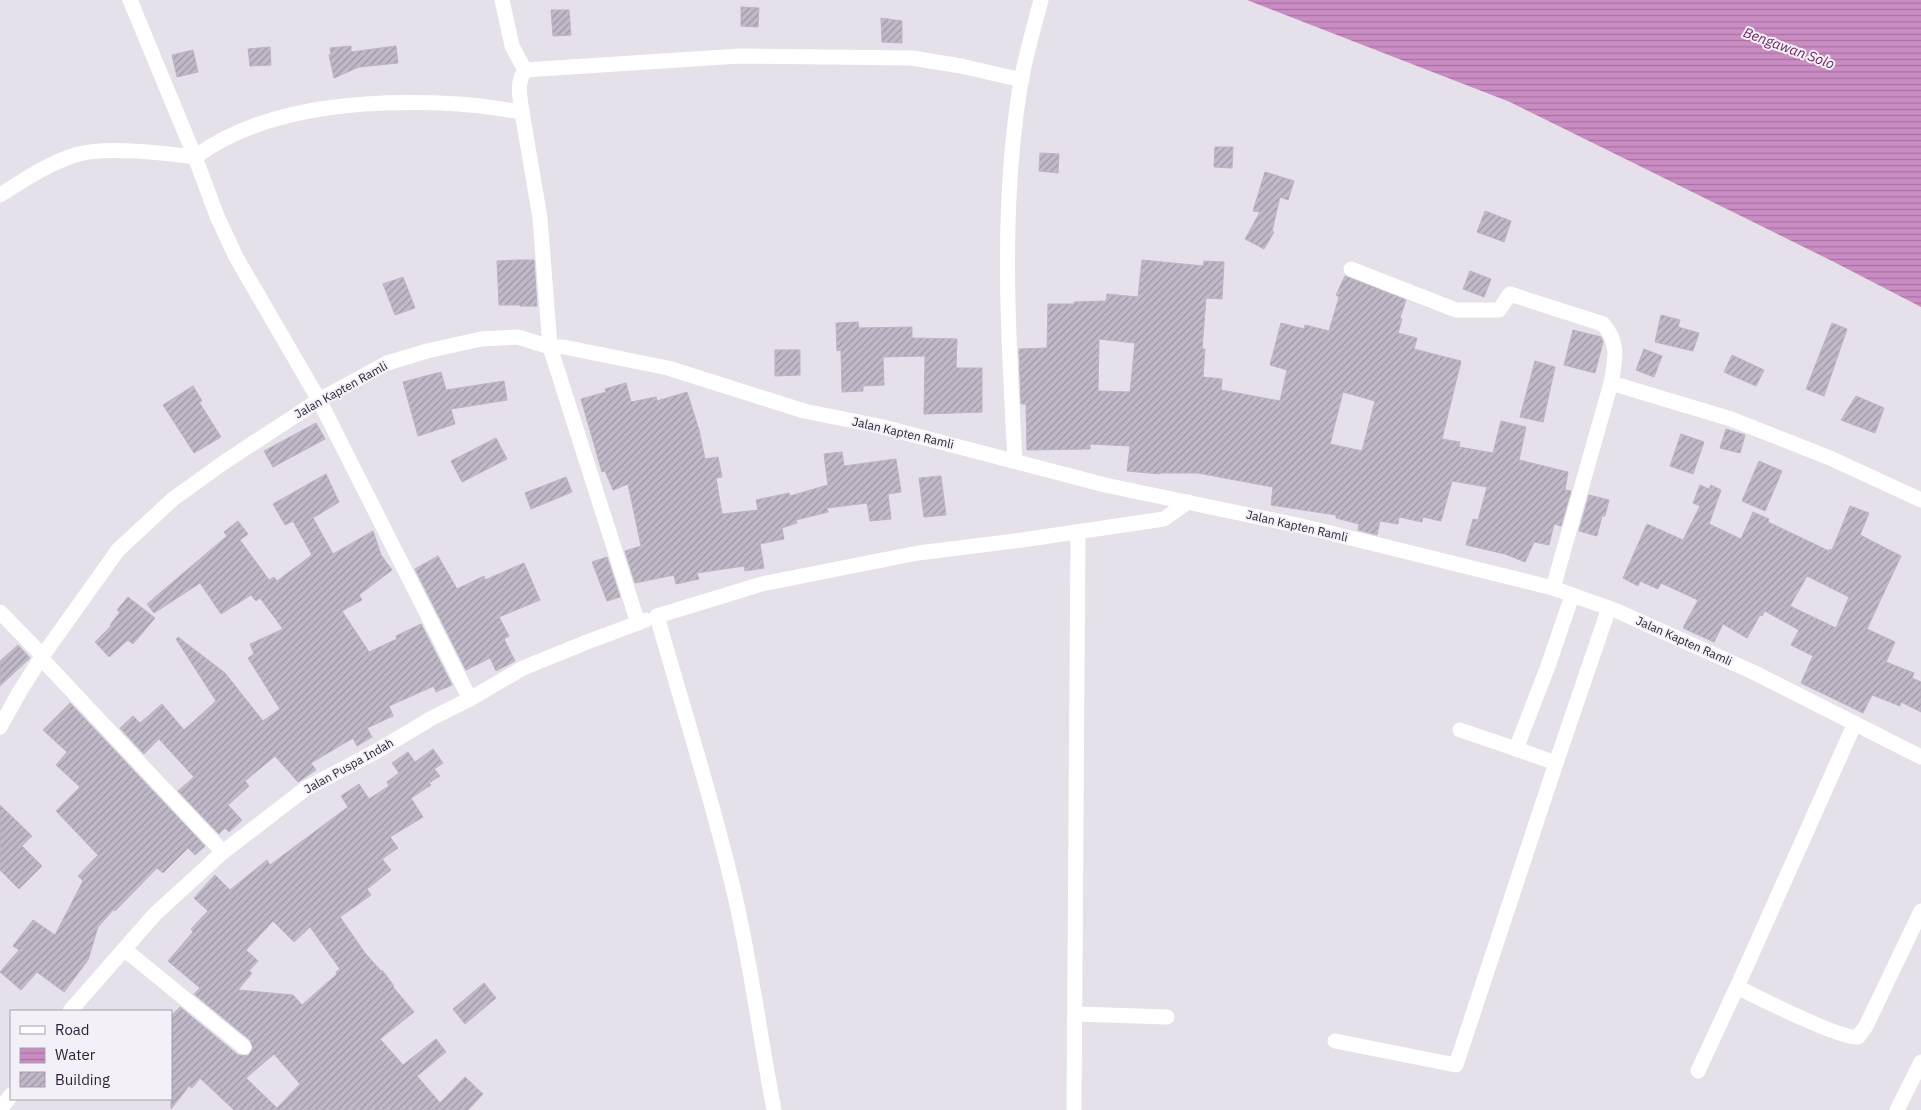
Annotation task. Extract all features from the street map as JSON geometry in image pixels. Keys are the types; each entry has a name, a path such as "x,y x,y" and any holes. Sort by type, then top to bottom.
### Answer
{"street":[{"path":"130,0 195,157 217,216 236,257 319,400 470,699"},
{"path":"502,0 512,46 525,70"},
{"path":"1015,460 1008,343 1008,237 1013,144 1022,80 1041,0"},
{"path":"525,70 740,56 912,58 961,66 1022,80"},
{"path":"525,70 520,78 519,85 540,218 550,347 638,624"},
{"path":"0,196 42,169 76,155 103,151 195,157 224,139 257,125 291,115 334,107 375,104 458,104 522,112"},
{"path":"1351,269 1456,310 1499,310 1510,294 1603,324 1610,332 1617,352 1611,384 1553,588"},
{"name":"Jalan Kapten Ramli","path":"0,727 42,657 118,550 166,505 223,463 319,400 386,363 427,350 481,339 518,337 550,347 564,347 668,368 804,411 879,426 1105,484 1306,527 1553,588 1609,608 1753,672 1921,757"},
{"path":"1611,384 1731,419 1830,458 1921,500"},
{"name":"Jalan Puspa Indah","path":"71,1010 155,914 223,852 305,789 375,752 523,668 657,616 772,582 918,553 1078,532 1164,518 1188,502"},
{"path":"1074,1110 1078,532"},
{"path":"1516,749 1548,666 1572,596"},
{"path":"1335,1041 1456,1065 1609,608"},
{"path":"0,612 223,852"},
{"path":"657,616 722,843 737,904 752,977 774,1110"},
{"path":"1698,1071 1855,723"},
{"path":"1460,730 1556,763"},
{"path":"1737,987 1799,1017 1848,1036 1858,1037 1866,1026 1921,911"},
{"path":"124,950 244,1047"},
{"path":"1076,1014 1167,1017"},
{"path":"1897,1110 1921,1062"},
{"path":"0,1110 10,1096"}],"water":[{"name":"Bengawan Solo","path":"1247,0 1921,0 1921,307 1510,102"}],"building":[{"path":"741,7 759,8 758,27 741,26"},
{"path":"551,10 569,10 571,35 553,36"},
{"path":"881,18 902,21 902,43 882,42"},
{"path":"351,46 351,52 396,46 398,63 359,67 334,78 329,55 331,54 330,48"},
{"path":"270,47 271,65 250,66 248,49"},
{"path":"193,50 198,72 177,77 172,55"},
{"path":"1215,147 1233,147 1232,168 1214,167"},
{"path":"1040,153 1059,154 1058,173 1039,171"},
{"path":"1265,172 1294,181 1288,200 1280,197 1272,231 1274,232 1264,249 1245,239 1260,212 1253,211"},
{"path":"1485,211 1511,221 1504,242 1477,232"},
{"path":"534,260 537,306 499,305 497,261"},
{"path":"1142,260 1203,266 1204,261 1224,262 1222,299 1206,298 1202,349 1205,349 1203,377 1222,379 1221,390 1280,401 1287,370 1270,365 1281,323 1304,329 1305,325 1329,331 1339,297 1336,295 1345,276 1406,300 1400,318 1402,319 1398,333 1417,338 1414,349 1461,361 1442,439 1460,442 1459,447 1493,453 1501,421 1526,427 1519,460 1568,472 1565,490 1571,491 1561,526 1554,524 1549,545 1534,542 1525,562 1505,554 1466,545 1473,519 1478,520 1487,487 1452,481 1441,521 1423,517 1422,522 1399,517 1398,524 1380,521 1377,535 1358,530 1359,524 1336,518 1336,515 1271,505 1273,487 1198,473 1160,474 1127,471 1130,446 1090,444 1090,449 1027,450 1026,404 1021,404 1019,349 1047,348 1048,304 1106,301 1107,294 1138,297","holes":["1099,339 1135,343 1130,392 1098,391","1343,392 1375,401 1362,451 1330,444"]},
{"path":"1470,271 1491,279 1484,297 1463,289"},
{"path":"403,277 415,308 395,315 383,284"},
{"path":"1661,315 1680,320 1678,327 1699,333 1693,351 1655,342"},
{"path":"858,322 859,328 912,327 912,338 957,339 956,368 982,368 982,412 924,414 925,356 883,357 884,385 863,386 863,391 842,392 841,350 837,351 836,323"},
{"path":"1832,323 1847,329 1824,396 1806,389"},
{"path":"1573,330 1601,337 1603,342 1595,373 1564,365"},
{"path":"1644,349 1662,356 1654,377 1636,370"},
{"path":"775,350 800,350 800,375 775,376"},
{"path":"1732,355 1764,370 1756,386 1724,372"},
{"path":"1535,361 1555,367 1543,422 1520,417"},
{"path":"441,372 446,390 504,381 507,400 451,409 455,424 418,436 403,382"},
{"path":"626,383 631,402 656,397 657,401 687,392 699,430 705,459 718,457 722,477 716,478 722,514 758,510 756,500 789,493 790,496 828,485 824,454 842,452 844,466 896,459 901,492 888,494 891,519 870,521 867,503 827,508 828,512 796,520 797,523 782,528 784,539 760,544 764,568 745,571 744,566 697,573 699,579 676,584 674,575 635,583 625,551 641,546 628,484 613,490 605,471 602,472 581,399 606,392 605,389"},
{"path":"193,386 202,401 199,402 221,437 194,453 163,405"},
{"path":"1856,396 1884,408 1875,433 1841,420"},
{"path":"316,423 325,439 273,467 264,451"},
{"path":"1726,429 1745,435 1740,453 1720,448"},
{"path":"1681,434 1704,442 1693,474 1670,466"},
{"path":"496,438 507,459 462,482 451,461"},
{"path":"1759,461 1782,471 1765,511 1742,501"},
{"path":"326,474 339,502 313,518 333,554 373,531 381,555 392,570 359,595 362,600 342,611 369,652 397,639 396,636 421,624 452,685 436,692 434,686 389,706 393,716 367,728 372,737 357,746 353,738 311,763 316,770 298,782 275,756 245,781 249,786 228,805 242,820 229,832 225,828 219,834 178,791 194,777 159,739 144,754 120,728 133,716 140,723 162,704 184,730 216,701 176,639 178,637 225,673 263,721 280,709 248,658 254,654 250,644 283,629 260,598 256,601 251,595 221,614 200,583 154,613 147,604 227,536 224,532 238,521 248,534 240,540 269,580 274,577 277,581 312,555 293,521 285,525 273,504"},
{"path":"941,476 946,515 924,517 919,478"},
{"path":"566,477 572,492 531,509 525,493"},
{"path":"1700,485 1709,489 1711,485 1721,490 1709,524 1741,539 1753,512 1769,519 1768,522 1829,551 1830,549 1832,550 1850,506 1869,513 1860,535 1901,556 1867,629 1895,642 1886,662 1914,673 1912,678 1921,682 1921,712 1901,702 1900,706 1872,695 1863,713 1801,683 1813,656 1791,645 1799,630 1765,611 1762,616 1760,615 1747,638 1723,624 1714,642 1683,628 1698,600 1661,583 1658,589 1640,581 1638,586 1623,578 1647,524 1683,540 1700,506 1693,503","holes":["1807,576 1849,597 1836,628 1790,606"]},
{"path":"1589,495 1609,500 1605,516 1602,516 1597,536 1579,531"},
{"path":"438,556 457,589 484,576 485,580 524,563 540,600 499,617 509,636 504,639 515,661 496,671 490,658 466,670 415,569"},
{"path":"607,557 620,597 607,601 592,562"},
{"path":"128,597 155,618 133,644 128,640 109,657 95,642 111,626 120,612 117,610"},
{"path":"18,645 30,658 0,686 0,661"},
{"path":"70,703 205,846 195,855 188,848 163,873 157,868 115,911 114,909 98,927 88,960 64,992 37,972 21,990 0,972 19,950 13,946 33,920 55,935 83,881 78,876 98,855 56,811 80,787 56,765 67,752 43,730"},
{"path":"433,749 443,763 434,769 440,776 429,783 431,785 411,798 423,817 390,837 398,848 382,859 391,870 367,889 371,895 340,917 365,953 382,970 393,987 414,1012 380,1039 403,1065 436,1039 446,1052 417,1076 440,1103 465,1077 483,1094 468,1110 234,1110 200,1078 192,1088 189,1086 171,1109 172,1015 180,1007 238,1055 248,1056 253,1048 250,1040 194,994 200,988 168,961 193,932 191,929 208,911 194,898 215,875 230,890 267,860 270,865 348,807 341,796 359,784 369,799 389,786 387,782 399,773 392,763 408,752 415,762","holes":["273,921 294,942 310,927 340,969 336,972 337,974 302,1005 293,995 238,990 252,973 249,971 258,961 246,950","274,1054 300,1084 277,1108 246,1078"]},
{"path":"0,805 32,836 22,846 42,866 19,889 0,870"},
{"path":"484,983 496,998 465,1024 453,1009"}]}
